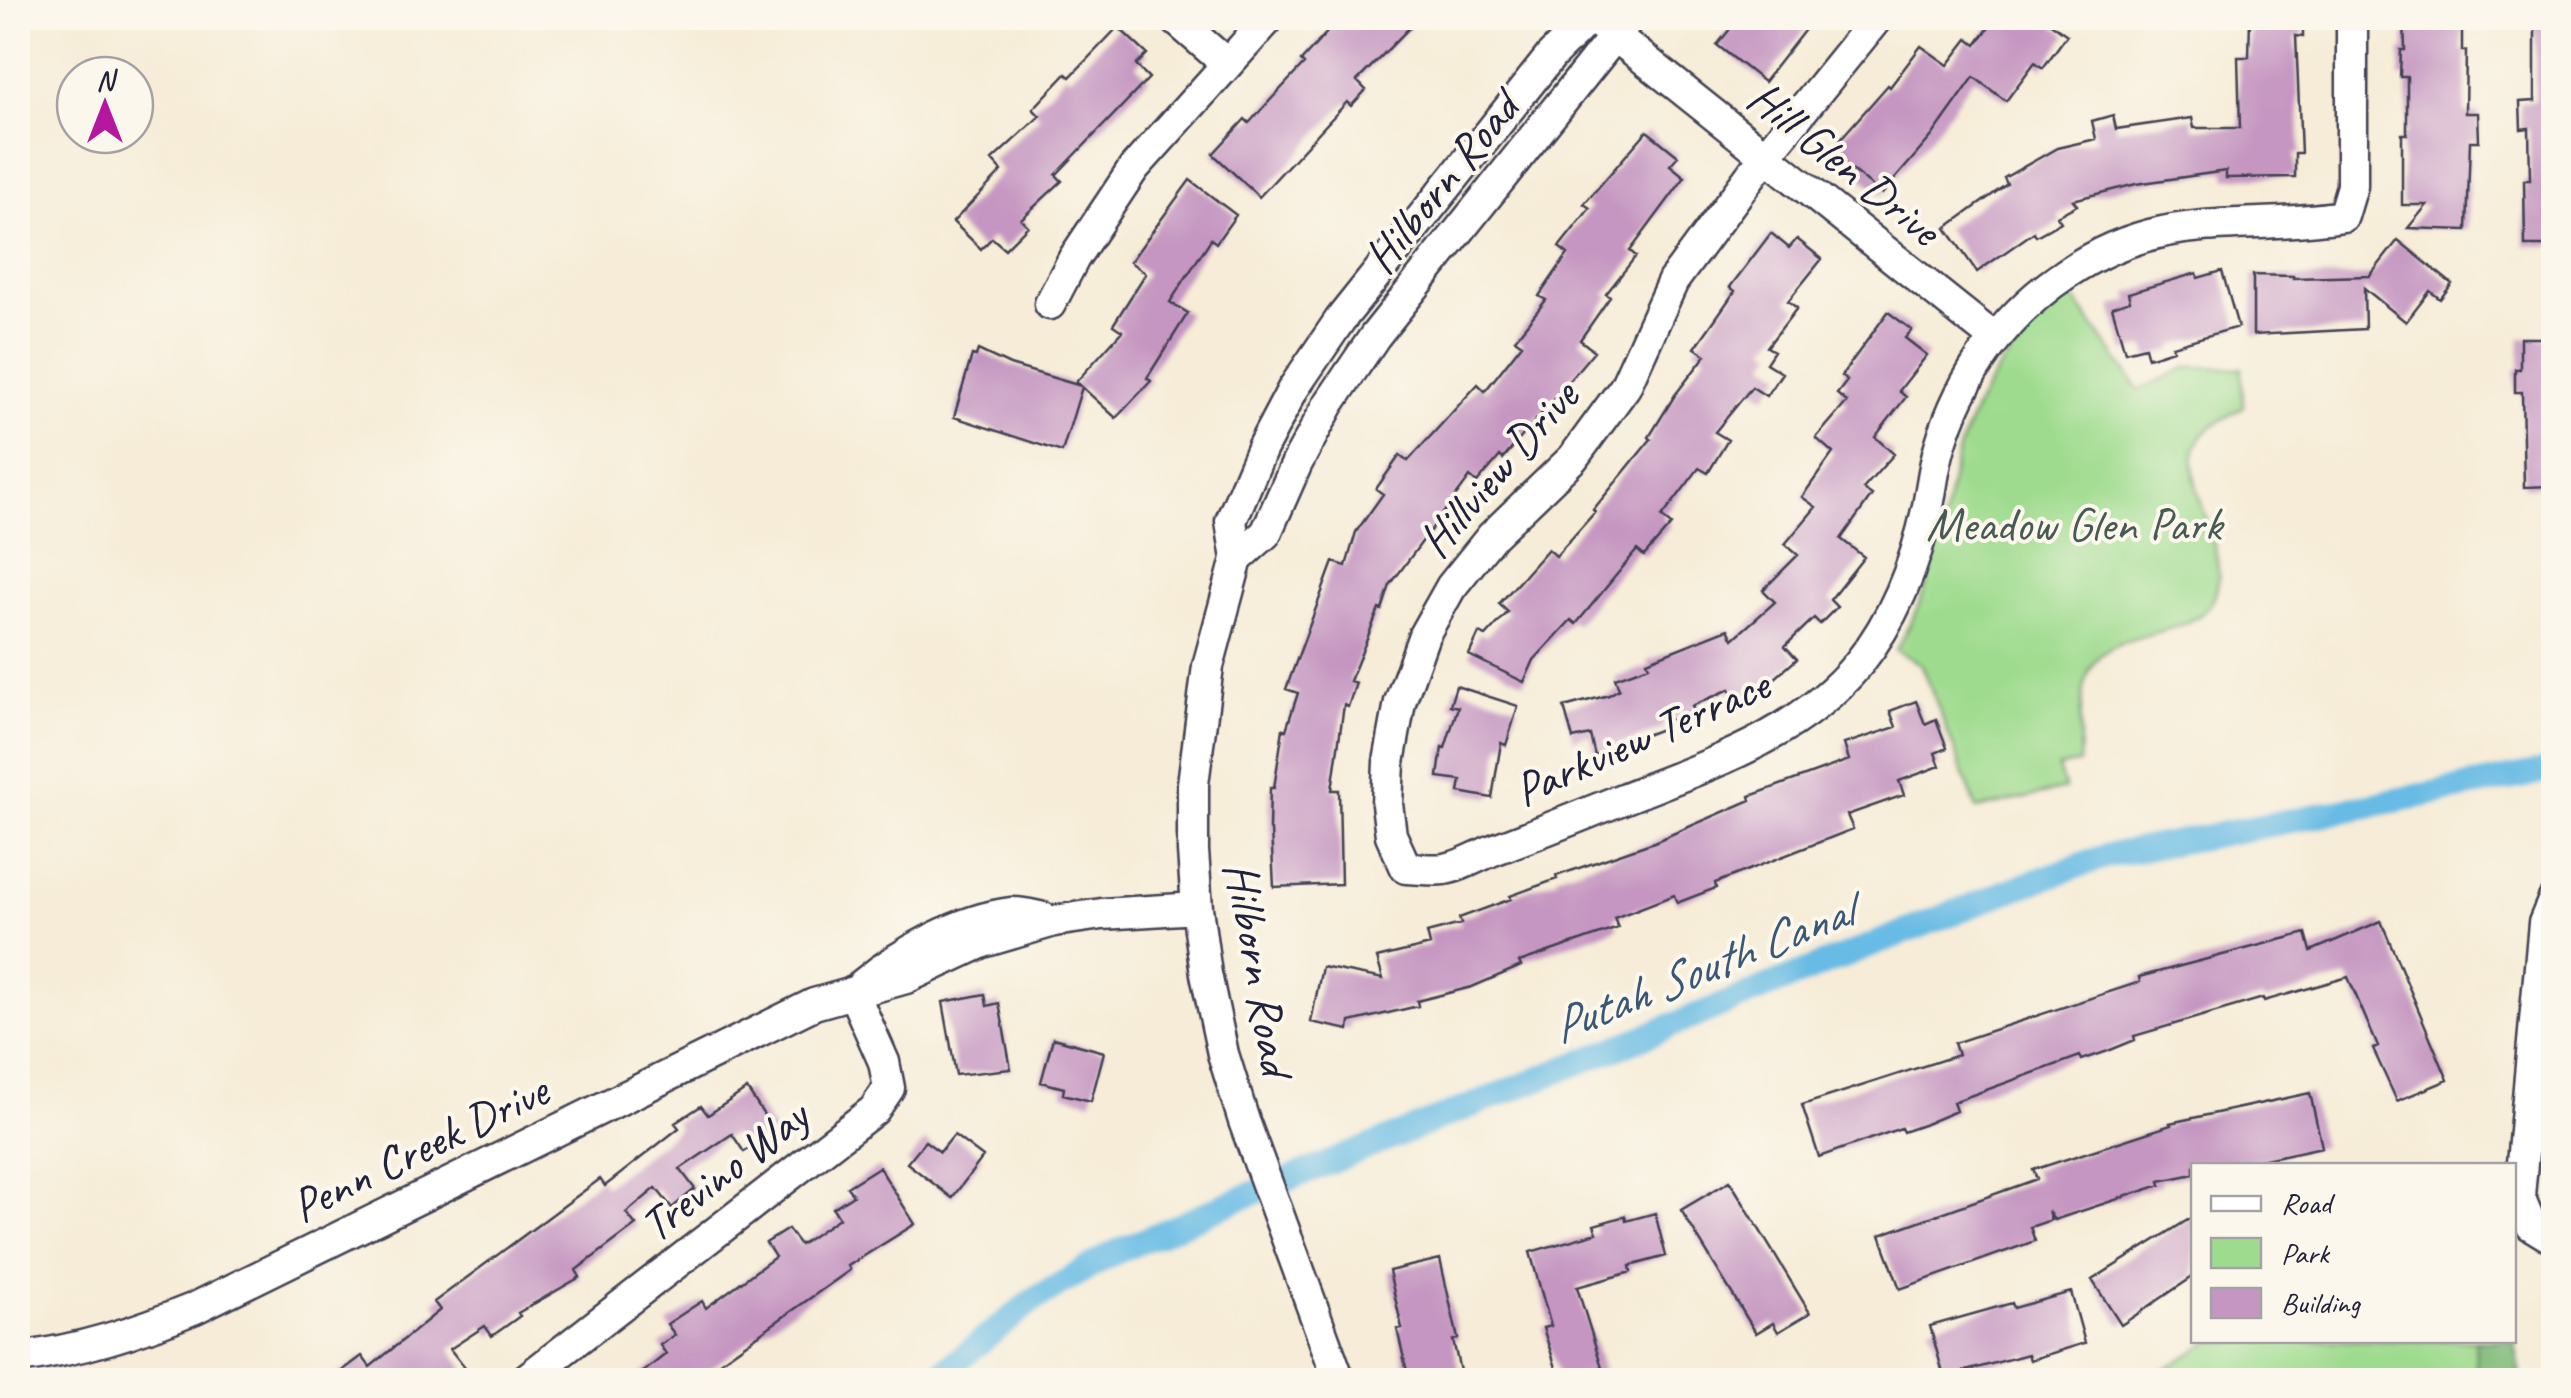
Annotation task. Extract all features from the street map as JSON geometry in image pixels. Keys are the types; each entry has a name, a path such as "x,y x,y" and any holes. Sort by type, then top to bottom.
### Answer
{"street":[{"path":"1174,18 1226,64"},
{"path":"1050,304 1074,258 1134,168 1269,18"},
{"name":"Hillview Drive","path":"1406,868 1391,835 1387,804 1389,762 1400,702 1424,635 1452,588 1492,536 1573,458 1625,387 1673,280 1766,155 1878,18"},
{"name":"Parkview Terrace","path":"1406,868 1445,869 1612,804 1755,746 1815,706 1858,664 1888,621 1914,564 1939,448 1956,402 1978,361 2013,318 2066,273 2120,244 2165,229 2214,222 2306,222 2343,216 2352,186 2352,18"},
{"name":"Hill Glen Drive","path":"1606,22 1995,339"},
{"name":"Hilborn Road","path":"1338,1380 1250,1138 1224,1054 1206,974 1192,851 1194,784 1208,666 1237,559 1266,533 1313,434 1374,336 1606,22"},
{"path":"2554,899 2544,923 2519,1196 2530,1225 2554,1239"},
{"name":"Penn Creek Drive","path":"18,1358 64,1352 126,1336 196,1308 814,1004 906,978 983,942 1054,921 1198,908"},
{"name":"Penn Creek Drive","path":"853,992 898,956 982,920 1016,912 1054,921"},
{"name":"Penn Creek Drive","path":"930,942 983,942"},
{"name":"Trevino Way","path":"525,1380 874,1110 889,1088 884,1062 853,992"}],"green space":[{"name":"Meadow Glen Park","path":"2071,294 2139,390 2188,367 2242,368 2243,407 2209,429 2194,455 2198,492 2216,555 2215,595 2206,610 2191,621 2114,646 2099,656 2089,671 2083,693 2079,763 2058,768 2065,789 1977,809 1922,665 1896,650 1931,572 1958,454 1977,405 2011,353"},
{"path":"2209,1343 2515,1343 2521,1380 2146,1380"},
{"path":"2475,1343 2515,1343 2522,1380 2477,1380"}],"building":[{"path":"1340,18 1419,18 1357,81 1366,90 1351,106 1347,102 1259,197 1213,154 1245,119 1249,123"},
{"path":"1739,18 1814,18 1764,82 1717,45"},
{"path":"1996,18 2044,18 2067,35 2043,68 2035,62 2006,101 1974,77 1932,136 1882,194 1829,152 1890,87 1921,46 1948,65 1968,39 1976,45"},
{"path":"2250,18 2303,18 2303,37 2296,36 2301,153 2295,153 2295,177 2226,178 2226,171 2136,184 2073,200 2077,205 2057,216 2061,222 2036,236 2034,232 1977,272 1946,228 2007,184 2004,178 2057,148 2096,139 2092,121 2113,115 2116,129 2192,118 2194,128 2240,128 2238,57 2249,57"},
{"path":"2404,18 2462,18 2465,113 2478,113 2479,141 2470,141 2467,230 2408,228 2427,205 2402,205 2402,134 2407,134 2407,77 2400,77 2401,50 2405,50"},
{"path":"2535,22 2554,23 2554,246 2525,246 2524,180 2530,180 2529,128 2521,129 2520,102 2535,101"},
{"path":"1118,27 1147,54 1136,65 1149,78 1056,175 1062,181 1021,219 1028,226 1005,249 992,238 981,249 953,222 1002,171 992,160 1040,116 1033,109"},
{"path":"1647,131 1678,156 1670,165 1685,177 1630,251 1636,256 1606,294 1610,297 1580,340 1594,351 1503,459 1500,456 1477,483 1470,477 1390,585 1382,610 1379,609 1350,681 1356,683 1348,707 1344,705 1332,790 1339,790 1341,884 1274,887 1270,788 1274,788 1283,729 1286,730 1298,693 1286,689 1333,562 1346,566 1356,532 1383,494 1376,489 1400,455 1408,461 1478,384 1485,391 1522,344 1515,339 1546,300 1539,296 1568,254 1559,247 1590,208 1584,204"},
{"path":"1190,180 1236,215 1216,243 1211,239 1170,302 1188,313 1147,378 1151,381 1116,418 1082,387 1062,452 954,417 972,355 976,356 978,350 1010,365 1081,386 1076,382 1122,331 1113,325 1146,273 1130,262"},
{"path":"1771,233 1789,248 1797,239 1822,259 1788,301 1797,308 1767,347 1774,351 1766,363 1782,373 1766,396 1752,387 1715,432 1728,440 1708,473 1699,468 1662,517 1671,525 1644,556 1637,550 1576,624 1571,620 1534,660 1524,682 1469,655 1479,633 1486,636 1508,612 1499,604 1548,549 1556,556 1651,439 1675,395 1706,355 1695,348 1735,291 1730,287"},
{"path":"2398,240 2452,284 2440,299 2430,291 2406,322 2364,288 2365,329 2253,335 2253,275 2370,276"},
{"path":"2222,271 2238,327 2172,346 2173,350 2148,358 2145,347 2125,352 2112,307 2130,301 2128,293 2197,273 2198,278"},
{"path":"1888,312 1912,330 1905,338 1927,355 1899,391 1906,397 1875,437 1894,454 1863,489 1872,495 1841,539 1864,557 1830,600 1837,607 1820,624 1814,618 1785,646 1797,659 1773,680 1734,698 1730,689 1692,706 1694,711 1662,723 1664,728 1595,756 1590,735 1573,739 1564,707 1609,695 1619,689 1615,678 1649,666 1647,661 1728,629 1733,639 1775,602 1763,590 1798,555 1785,544 1816,507 1802,497 1833,453 1816,438 1847,402 1837,394 1847,381 1841,376"},
{"path":"2520,338 2554,338 2554,486 2524,487 2522,392 2515,392"},
{"path":"1456,686 1518,706 1506,745 1501,743 1492,798 1459,792 1461,780 1438,777 1442,747 1445,748 1458,707 1450,705"},
{"path":"1916,701 1925,724 1936,719 1947,748 1935,753 1940,766 1899,781 1904,795 1847,815 1853,829 1715,883 1716,888 1677,903 1674,895 1614,918 1618,928 1519,962 1521,966 1472,987 1417,1001 1418,1006 1350,1022 1349,1030 1311,1022 1322,967 1383,979 1377,958 1430,945 1427,933 1461,924 1459,918 1511,899 1510,896 1557,879 1556,876 1654,842 1751,800 1750,796 1849,760 1844,744 1896,727 1890,711"},
{"path":"2381,921 2448,1080 2397,1101 2373,1049 2378,1047 2348,977 2134,1036 2135,1040 2108,1051 2082,1060 2080,1056 1953,1102 1956,1111 1923,1125 1903,1132 1901,1128 1819,1157 1802,1105 1958,1055 1954,1043 2140,982 2139,977 2306,933 2311,951"},
{"path":"985,994 987,1006 999,1003 1011,1069 956,1075 943,1002"},
{"path":"1053,1038 1104,1052 1091,1101 1063,1094 1064,1088 1041,1082"},
{"path":"747,1089 775,1132 744,1152 732,1134 680,1169 695,1189 672,1208 656,1188 626,1213 636,1225 576,1270 580,1277 518,1313 520,1316 492,1336 485,1326 450,1349 465,1368 449,1380 330,1380 362,1356 370,1367 440,1310 434,1302 600,1179 605,1186 679,1128 675,1123 701,1106 708,1115"},
{"path":"2310,1093 2322,1147 2246,1163 2191,1163 2191,1175 2160,1181 2161,1185 2054,1220 2048,1211 2051,1220 2030,1227 2035,1241 1900,1289 1880,1235 2037,1179 2033,1170 2170,1123"},
{"path":"954,1135 983,1157 952,1198 907,1163 925,1141 940,1152"},
{"path":"879,1167 915,1224 848,1266 850,1270 694,1380 633,1380 666,1354 660,1345 675,1335 667,1324 702,1301 706,1308 775,1257 766,1243 788,1229 800,1245 839,1218 833,1208 853,1195 847,1187"},
{"path":"1730,1181 1810,1313 1778,1332 1773,1323 1756,1333 1681,1210"},
{"path":"1655,1213 1666,1256 1630,1266 1631,1272 1577,1287 1606,1380 1560,1380 1543,1328 1551,1326 1530,1252 1597,1233 1594,1225"},
{"path":"2191,1218 2191,1278 2121,1325 2092,1280"},
{"path":"1440,1259 1458,1339 1453,1340 1462,1380 1409,1380 1389,1271"},
{"path":"2071,1292 2085,1343 2030,1360 2028,1354 1944,1377 1930,1326 2012,1303 2014,1308"}],"waterway":[{"name":"Putah South Canal","path":"933,1380 1032,1301 1112,1254 1229,1203 2010,890 2106,856 2554,770"}]}
